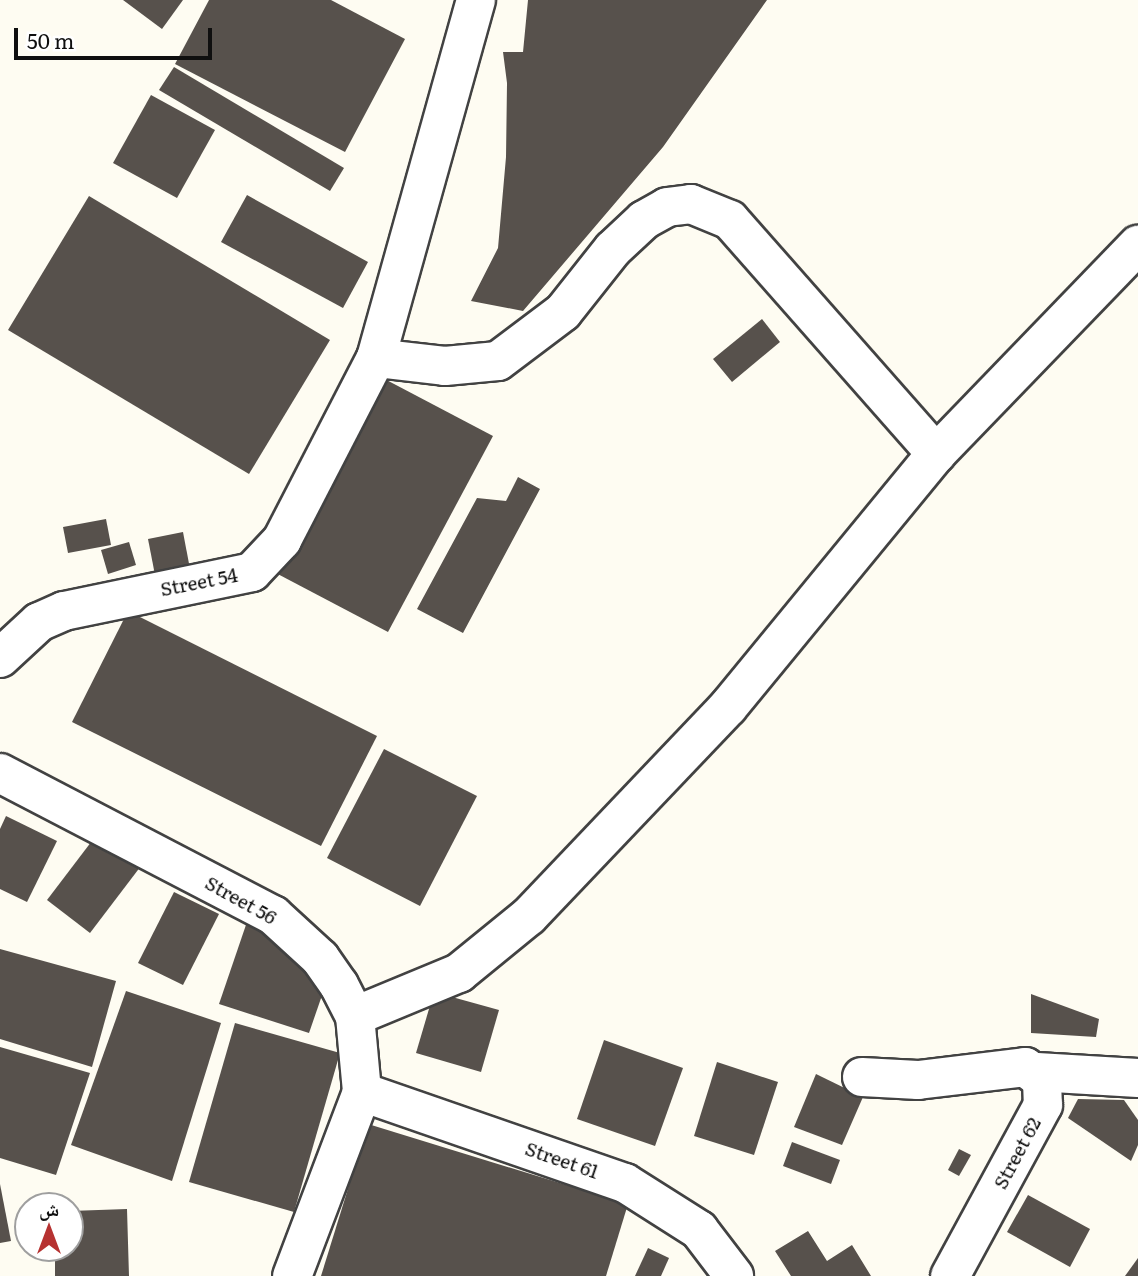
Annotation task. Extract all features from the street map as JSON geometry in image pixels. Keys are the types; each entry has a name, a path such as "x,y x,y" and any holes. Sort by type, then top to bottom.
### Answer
{"street":[{"name":"Street 54","path":"0,658 38,622 64,611 112,597 204,584 252,572 264,563 282,540 376,358 476,0"},
{"path":"376,358 445,366 498,361 526,344 563,312 613,249 644,220 667,207 691,204 730,220 936,454"},
{"path":"355,1016 459,973 529,916 728,707 936,454 1138,245"},
{"name":"Street 56","path":"0,773 273,915 320,958 355,1016 362,1092 292,1276"},
{"path":"862,1077 918,1080 1025,1067 1037,1072 1138,1078"},
{"name":"Street 62","path":"950,1276 1043,1105 1042,1080 1037,1072"},
{"name":"Street 61","path":"362,1092 625,1183 699,1230 734,1276"}],"building":[{"path":"123,0 183,0 162,29"},
{"path":"209,0 331,0 405,39 345,152 175,64"},
{"path":"528,0 767,0 663,147 523,311 471,301 498,248 506,157 507,83 503,52 523,52"},
{"path":"174,67 344,168 330,191 159,90"},
{"path":"151,95 215,130 177,198 113,163"},
{"path":"247,195 368,262 343,308 221,242"},
{"path":"89,196 330,340 249,474 8,330"},
{"path":"762,319 780,342 732,382 713,359"},
{"path":"377,375 493,436 388,632 272,571"},
{"path":"518,477 540,489 463,633 417,609 477,498 506,501"},
{"path":"106,519 111,545 68,553 63,527"},
{"path":"183,532 190,569 155,575 148,539"},
{"path":"129,542 136,565 108,574 101,550"},
{"path":"128,611 377,736 321,846 72,722"},
{"path":"384,749 477,796 420,906 327,858"},
{"path":"6,816 57,841 27,902 0,889 0,829"},
{"path":"101,829 144,862 90,933 47,900"},
{"path":"174,892 219,914 183,985 138,963"},
{"path":"249,916 328,978 309,1033 219,1004"},
{"path":"0,949 116,981 92,1067 0,1039"},
{"path":"126,991 221,1023 172,1181 71,1145"},
{"path":"434,992 499,1010 481,1072 416,1053"},
{"path":"1031,994 1099,1019 1096,1037 1031,1033"},
{"path":"235,1023 340,1053 294,1212 189,1182"},
{"path":"604,1040 683,1068 655,1146 577,1119"},
{"path":"0,1047 90,1073 56,1175 0,1158"},
{"path":"717,1062 778,1082 754,1155 694,1136"},
{"path":"816,1074 863,1097 842,1145 794,1127"},
{"path":"1078,1099 1124,1100 1138,1120 1138,1145 1131,1161 1068,1118"},
{"path":"368,1124 628,1204 606,1276 321,1276"},
{"path":"792,1142 840,1160 831,1184 783,1166"},
{"path":"959,1149 971,1155 959,1176 948,1170"},
{"path":"0,1184 11,1241 0,1243"},
{"path":"1028,1195 1090,1229 1070,1267 1007,1232"},
{"path":"127,1209 129,1276 55,1276 55,1262 84,1262 84,1211"},
{"path":"808,1231 827,1261 852,1245 871,1276 791,1276 775,1251"},
{"path":"648,1248 669,1258 661,1276 635,1276"},
{"path":"1138,1258 1138,1276 1125,1276"}]}
